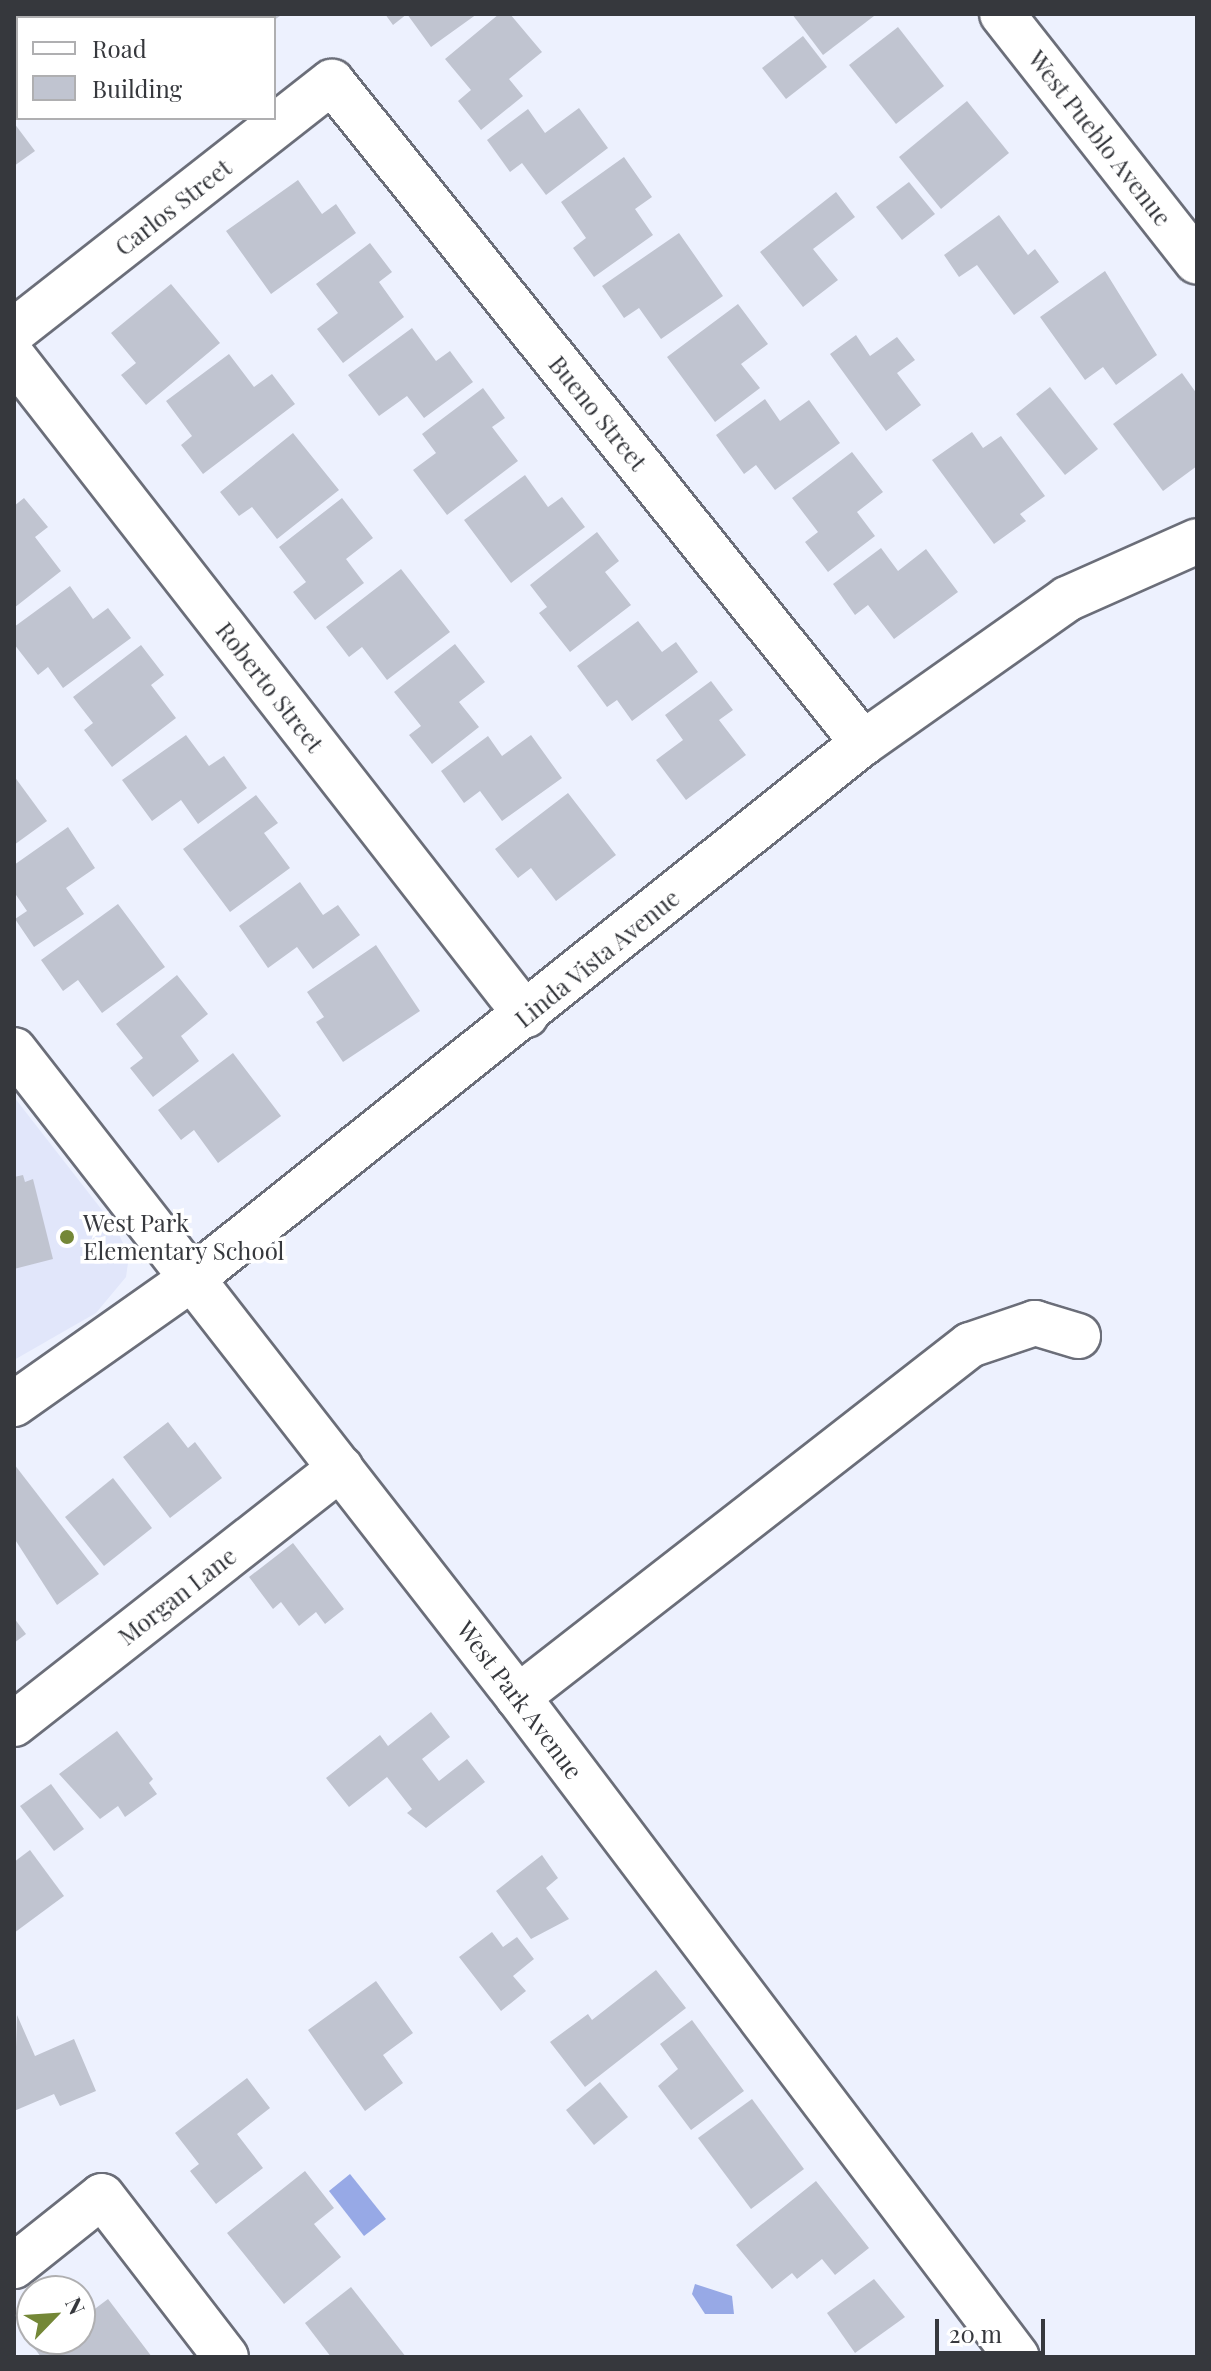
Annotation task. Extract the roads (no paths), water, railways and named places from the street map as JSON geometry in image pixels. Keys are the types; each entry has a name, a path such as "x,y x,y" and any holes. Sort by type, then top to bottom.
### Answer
{"street":[{"name":"West Pueblo Avenue","path":"1002,14 1197,261"},
{"name":"Carlos Street","path":"14,331 332,82"},
{"name":"Bueno Street","path":"332,82 863,743"},
{"name":"Roberto Street","path":"14,358 526,1015"},
{"name":"Linda Vista Avenue","path":"14,1404 194,1277 863,743 1067,599 1197,541"},
{"name":"West Park Avenue","path":"14,1050 194,1277 518,1697 1003,2352"},
{"path":"518,1697 970,1345 1035,1323 1078,1336"},
{"name":"Morgan Lane","path":"14,1724 341,1468"},
{"path":"14,2266 102,2196 226,2357"}],"water":[{"path":"350,2174 386,2219 364,2236 329,2191"},
{"path":"695,2284 732,2296 734,2314 705,2314 692,2294"}],"place":[{"name":"West Park Elementary School","path":"67,1237"}]}
